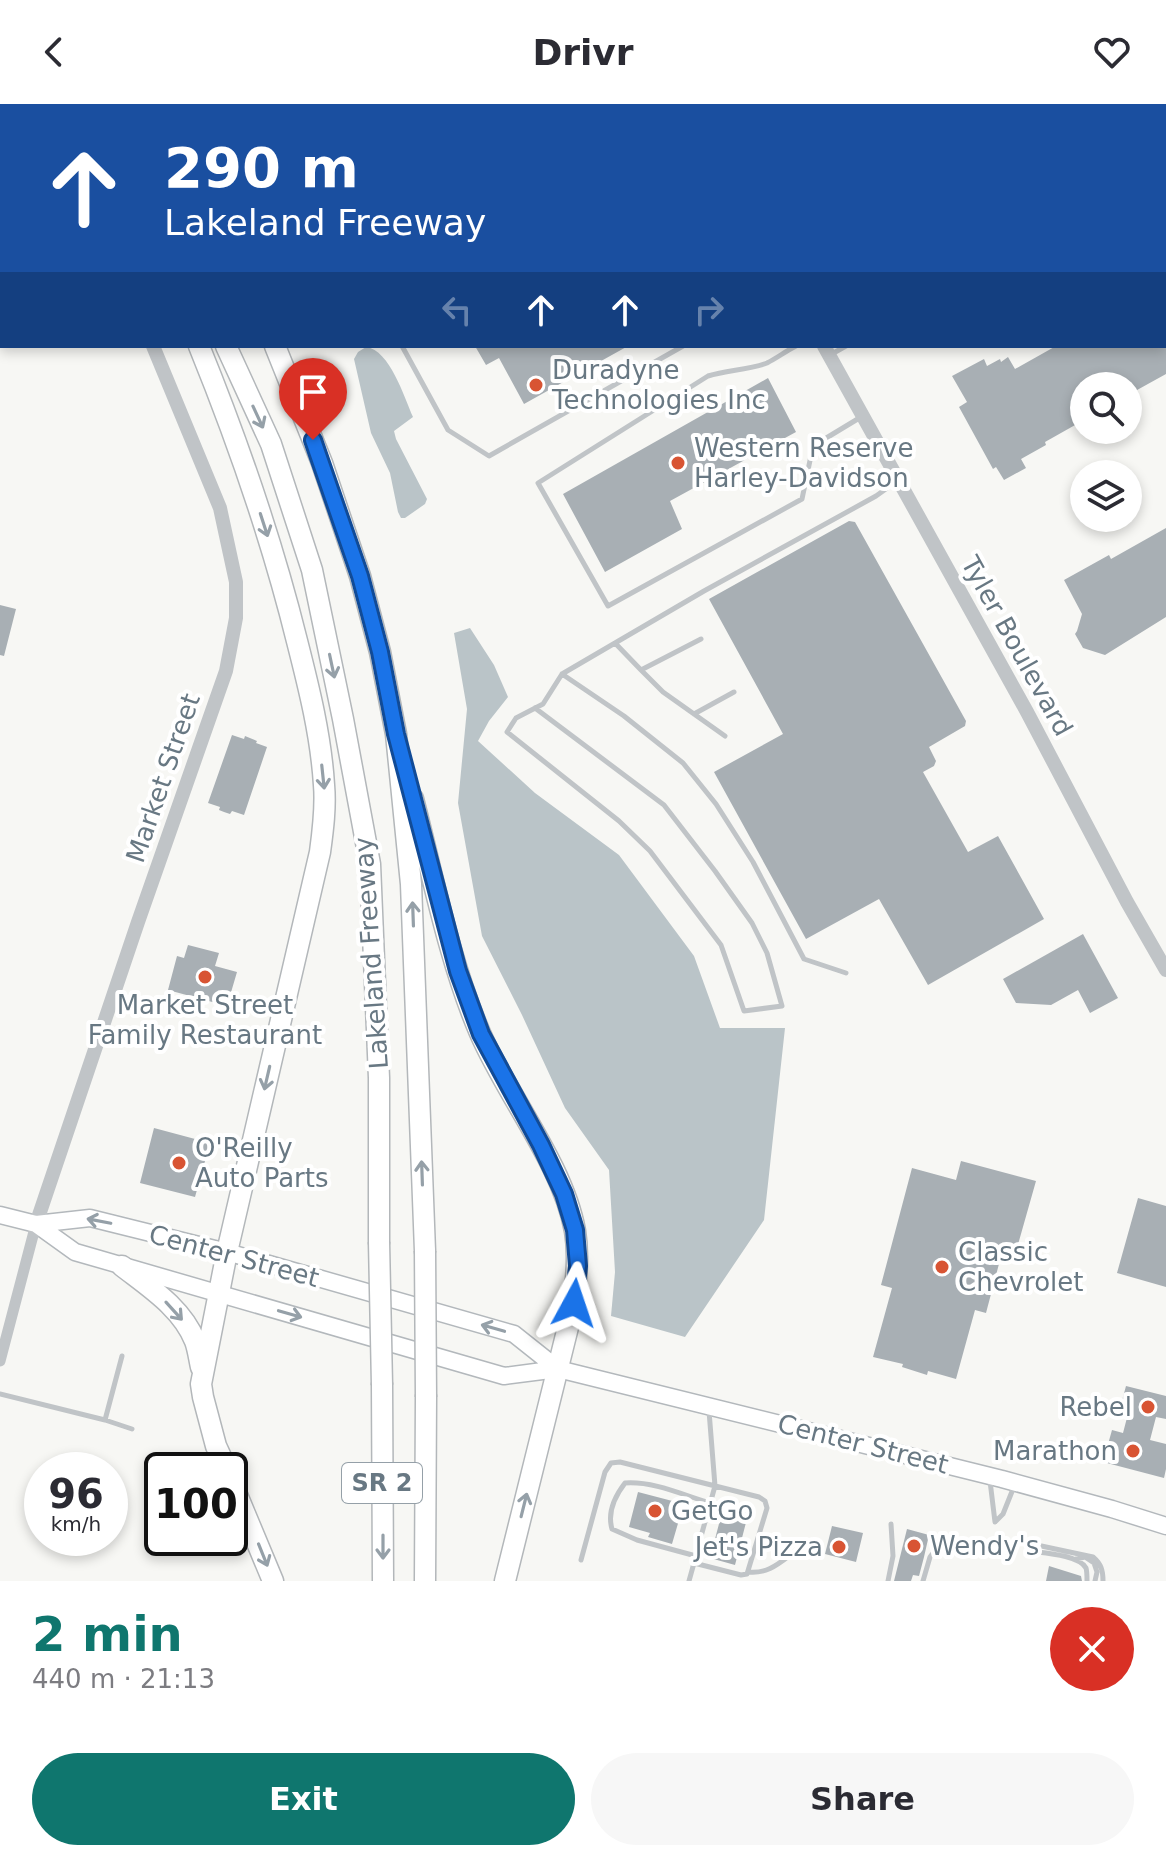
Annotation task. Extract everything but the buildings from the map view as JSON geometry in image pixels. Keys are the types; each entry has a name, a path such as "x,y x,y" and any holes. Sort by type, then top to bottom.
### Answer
{"highway":[{"path":"200,348 228,418 281,576 314,711 325,787 320,852 202,1373"},
{"name":"Lakeland Freeway","path":"227,348 271,444 312,570 370,864 379,1078 383,1581"},
{"name":"Lakeland Freeway","path":"276,348 322,463 360,576 380,652 396,734 411,884 425,1251 425,1581"},
{"path":"396,734 458,971 481,1034 541,1145 564,1194 575,1230 578,1266 574,1303 505,1581"},
{"path":"122,1266 157,1293 183,1320 195,1342 202,1373 203,1397 219,1452"},
{"path":"248,1521 273,1581"}],"main road":[{"name":"Center Street","path":"0,1215 36,1224 90,1218 227,1252 514,1334 558,1369"},
{"name":"Center Street","path":"36,1224 75,1252 504,1376 558,1369 990,1476 1166,1526"}],"street":[{"name":"Market Street","path":"36,1224 226,671 236,618 236,582 220,508 154,348"},
{"name":"Tyler Boulevard","path":"826,351 1166,970"},
{"path":"0,1361 36,1224"}],"lane":[{"path":"403,348 448,430 489,456 679,348"},
{"path":"793,348 767,363 708,376 538,483 608,606 802,499 813,446 862,416"},
{"path":"535,708 664,805 752,923 767,953 782,1006 744,1011 721,945 650,851 619,821 507,732 516,718 535,708 543,704 562,674 876,496 897,481"},
{"path":"641,670 701,639"},
{"path":"615,643 663,692 725,736"},
{"path":"562,674 624,716 683,763 716,804 753,862 804,959 846,973"},
{"path":"694,714 734,692"},
{"path":"105,1420 122,1356"},
{"path":"0,1394 132,1429"},
{"path":"689,1581 715,1486 709,1406"},
{"path":"581,1560 605,1472 611,1463 620,1462 765,1501 767,1508 748,1572"},
{"path":"990,1476 995,1522 1003,1514 1016,1483"},
{"path":"710,1503 670,1490 636,1482 625,1483 615,1496 610,1521 612,1529 637,1540 741,1575 774,1567 789,1556"},
{"path":"888,1581 893,1556 891,1524"},
{"path":"923,1581 930,1557 943,1540"},
{"path":"1095,1581 1097,1572 1094,1563 1085,1557 1075,1559 1031,1547 1093,1557 1103,1570 1103,1581"},
{"path":"1075,1559 1087,1570 1087,1581"}],"shaded area":[{"path":"369,348 382,356 401,387 413,417 394,431 427,499 425,504 405,518 401,518 398,512 390,473 371,433 354,359 358,352"},
{"path":"470,628 494,665 508,697 478,741 535,793 619,855 694,956 720,1028 785,1028 764,1220 685,1337 611,1316 615,1272 609,1170 565,1108 482,936 458,803 467,709 454,633"}],"place":[{"name":"Duradyne Technologies Inc","path":"536,385"},
{"name":"Western Reserve Harley-Davidson","path":"678,463"},
{"name":"Market Street Family Restaurant","path":"205,977"},
{"name":"O'Reilly Auto Parts","path":"179,1163"},
{"name":"Classic Chevrolet","path":"942,1267"},
{"name":"Rebel","path":"1148,1407"},
{"name":"Marathon","path":"1133,1451"},
{"name":"GetGo","path":"655,1511"},
{"name":"Wendy's","path":"914,1546"},
{"name":"Jet's Pizza","path":"839,1547"}],"route":[{"path":"313,440 360,576 380,652 396,734 458,971 481,1034 541,1145 564,1194 575,1230 578,1266 574,1303"}]}
